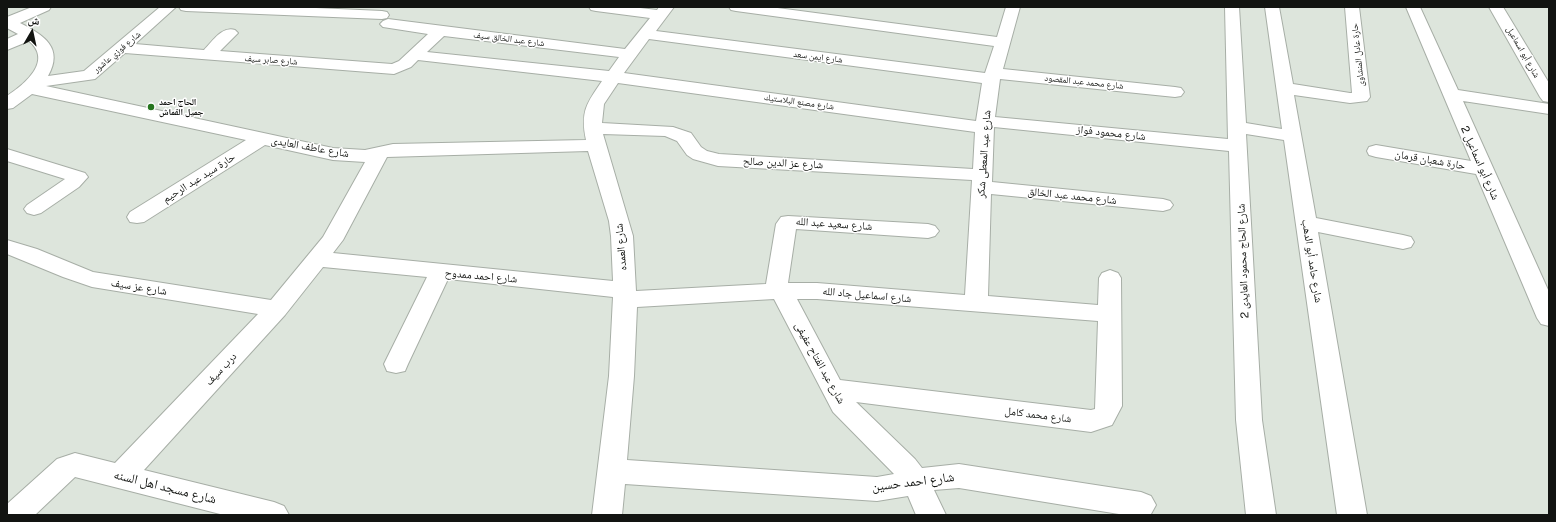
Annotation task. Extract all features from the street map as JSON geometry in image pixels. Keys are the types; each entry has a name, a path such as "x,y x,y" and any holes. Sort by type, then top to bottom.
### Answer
{"street":[{"path":"8,23 44,7"},
{"name":"شارع فوزي عاشور","path":"32,86 89,75 169,7"},
{"name":"شارع عبد الخالق سيف","path":"186,7 284,9 385,20 441,30 629,54"},
{"path":"596,7 664,11"},
{"path":"736,7 1002,42"},
{"name":"شارع عبد المعطى شكر","path":"976,304 985,125 993,76 1013,7"},
{"name":"شارع الحاج محمود العايدى 2","path":"1232,7 1249,420 1261,515"},
{"name":"شارع حامد أبو الدهب","path":"1272,7 1352,515"},
{"name":"حارة عادل المنشاوى","path":"1284,88 1350,98 1361,97 1352,7"},
{"name":"شارع أبو اسماعيل 2","path":"1413,7 1549,318"},
{"name":"شارع أبو اسماعيل","path":"1496,7 1549,97"},
{"name":"شارع العمده","path":"607,515 624,344 624,261 620,221 595,137 593,111 595,104 629,54 664,11"},
{"path":"7,104 32,86 43,69 46,57 46,50 40,42 8,23"},
{"name":"شارع صابر سيف","path":"122,48 394,70 402,67 441,30"},
{"path":"207,55 230,33"},
{"name":"شارع ايمن سعد","path":"645,34 993,76"},
{"path":"7,46 28,35"},
{"path":"415,55 614,76"},
{"name":"شارع مصنع البلاستيك","path":"614,76 985,125"},
{"name":"شارع محمد عبد المقصود","path":"993,76 1175,92"},
{"name":"شارع عاطف العايدى","path":"32,86 333,154 365,156 393,150 595,137"},
{"path":"1450,94 1549,109"},
{"name":"شارع محمود فواز","path":"985,125 1237,136 1292,136"},
{"name":"شارع عز الدين صالح","path":"595,137 667,131 677,133 684,137 694,151 700,155 718,160 982,181"},
{"name":"حارة سيد عبد الرحيم","path":"137,217 262,139"},
{"name":"حارة شعبان قرمان","path":"1376,151 1483,169"},
{"name":"درب سيف","path":"121,476 277,308 317,259 332,240 380,152"},
{"path":"7,155 78,177 72,183 34,209"},
{"name":"شارع محمد عبد الخالق","path":"982,181 1163,205"},
{"name":"شارع سعيد عبد الله","path":"778,291 788,222 928,231"},
{"path":"1306,224 1403,242"},
{"name":"شارع عز سيف","path":"7,247 23,251 71,274 92,280 277,308"},
{"path":"317,259 441,271"},
{"name":"شارع احمد ممدوح","path":"396,364 441,271 624,295"},
{"name":"شارع محمد كامل","path":"832,389 1091,422 1101,420 1107,414 1109,406 1110,278"},
{"name":"شارع عبد الفتاح عفيفى","path":"778,291 832,389 846,410 905,467 916,482 930,515"},
{"name":"شارع اسماعيل جاد الله","path":"624,295 817,291 1110,314"},
{"name":"شارع مسجد اهل السنه","path":"16,515 67,466 71,465 121,476 274,515"},
{"name":"شارع احمد حسين","path":"612,471 857,488 897,487 945,476 959,476 1141,505"}],"place":[{"name":"الحاج احمد جميل القماش","path":"151,107"}]}
